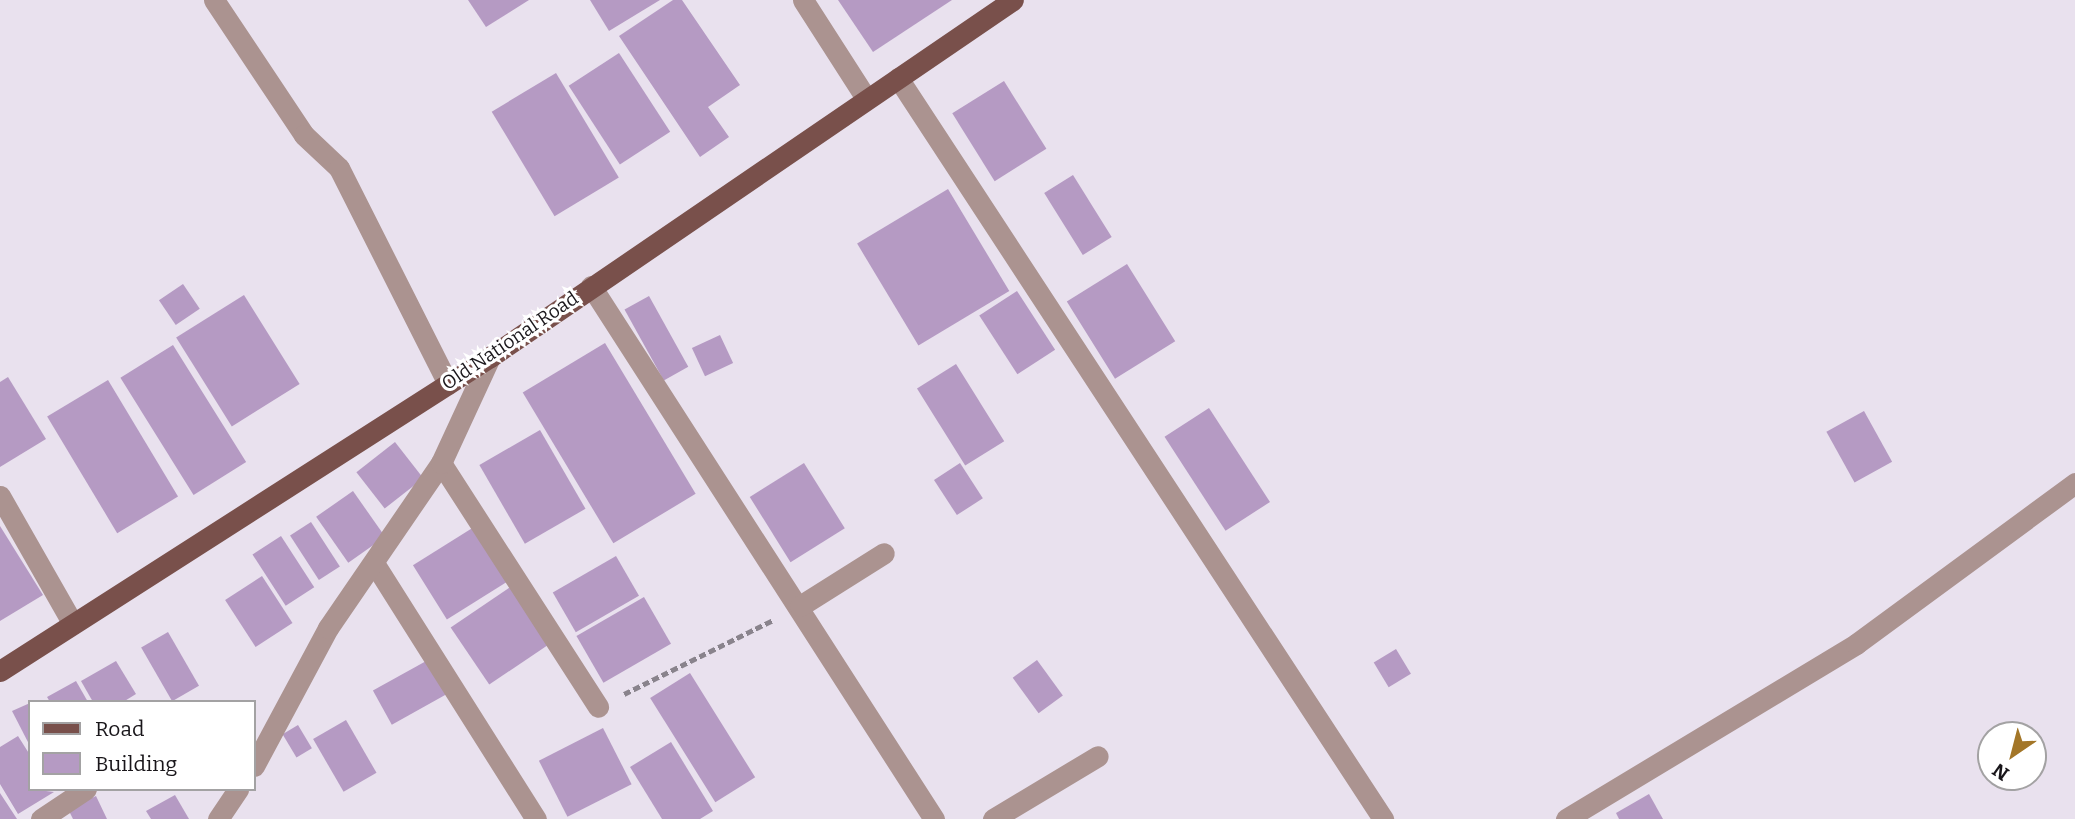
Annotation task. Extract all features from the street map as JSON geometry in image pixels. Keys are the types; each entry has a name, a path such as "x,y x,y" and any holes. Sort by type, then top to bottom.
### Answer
{"main road":[{"name":"Old National Road","path":"0,671 491,357 591,286 1013,0"}],"street":[{"path":"214,0 304,135 338,168 448,384"},
{"path":"803,0 866,99"},
{"path":"898,78 1383,819"},
{"path":"591,286 800,606 934,819"},
{"path":"256,762 328,628 440,463 491,357"},
{"path":"440,463 598,706"},
{"path":"1566,819 1856,644 2075,483"},
{"path":"0,496 73,624"},
{"path":"800,606 884,553"},
{"path":"374,563 536,819"},
{"path":"993,819 1098,756"},
{"path":"41,819 83,791"},
{"path":"218,819 237,791"}],"path":[{"path":"598,706 800,606"}],"building":[{"path":"468,0 529,0 486,27"},
{"path":"590,0 660,0 609,31"},
{"path":"673,0 682,0 740,85 708,107 729,137 700,157 619,36"},
{"path":"838,0 952,0 873,52"},
{"path":"619,53 670,132 620,165 569,86"},
{"path":"556,73 619,178 555,216 492,112"},
{"path":"1004,81 1046,149 995,181 952,113"},
{"path":"1073,175 1112,237 1083,255 1044,193"},
{"path":"948,189 1009,291 918,346 857,244"},
{"path":"1127,264 1175,341 1115,379 1067,302"},
{"path":"183,284 200,309 176,325 159,300"},
{"path":"1017,291 1055,350 1017,374 979,316"},
{"path":"244,295 300,384 232,426 176,337"},
{"path":"649,296 688,367 664,380 625,310"},
{"path":"720,335 733,363 705,376 692,348"},
{"path":"605,343 696,494 613,543 523,392"},
{"path":"173,345 246,462 194,495 120,378"},
{"path":"956,364 1004,441 965,466 917,388"},
{"path":"8,377 46,439 0,467 0,382"},
{"path":"108,380 178,497 117,533 47,417"},
{"path":"1209,408 1270,502 1226,531 1165,437"},
{"path":"1864,411 1892,462 1855,483 1826,432"},
{"path":"540,430 586,509 525,544 479,465"},
{"path":"395,442 423,478 385,508 356,472"},
{"path":"804,463 845,528 791,562 750,497"},
{"path":"960,463 983,498 957,515 934,480"},
{"path":"353,491 385,537 348,563 316,517"},
{"path":"311,522 340,566 319,580 290,536"},
{"path":"0,526 43,595 0,621"},
{"path":"474,527 508,581 447,619 413,565"},
{"path":"281,536 314,587 286,606 252,555"},
{"path":"616,556 639,596 576,632 553,592"},
{"path":"262,576 292,623 256,647 225,600"},
{"path":"512,586 551,643 489,685 451,627"},
{"path":"644,597 671,644 603,683 576,636"},
{"path":"168,632 199,686 171,700 141,648"},
{"path":"1396,649 1411,674 1389,687 1374,662"},
{"path":"428,660 447,694 392,725 373,691"},
{"path":"1037,660 1063,696 1039,713 1013,678"},
{"path":"116,661 136,694 126,700 92,700 81,681"},
{"path":"690,673 755,777 715,802 650,698"},
{"path":"76,681 87,700 49,700 47,697"},
{"path":"28,704 28,742 12,711"},
{"path":"346,720 377,773 344,792 313,739"},
{"path":"298,725 312,748 296,757 283,734"},
{"path":"603,728 632,784 567,817 539,761"},
{"path":"18,736 28,752 28,791 54,792 18,814 0,784 0,747"},
{"path":"671,742 713,811 700,819 662,819 630,767"},
{"path":"0,793 17,819 0,819"},
{"path":"1649,794 1663,819 1619,819 1616,813"},
{"path":"175,795 189,819 151,819 146,811"},
{"path":"96,796 107,819 73,819 68,809"}]}
